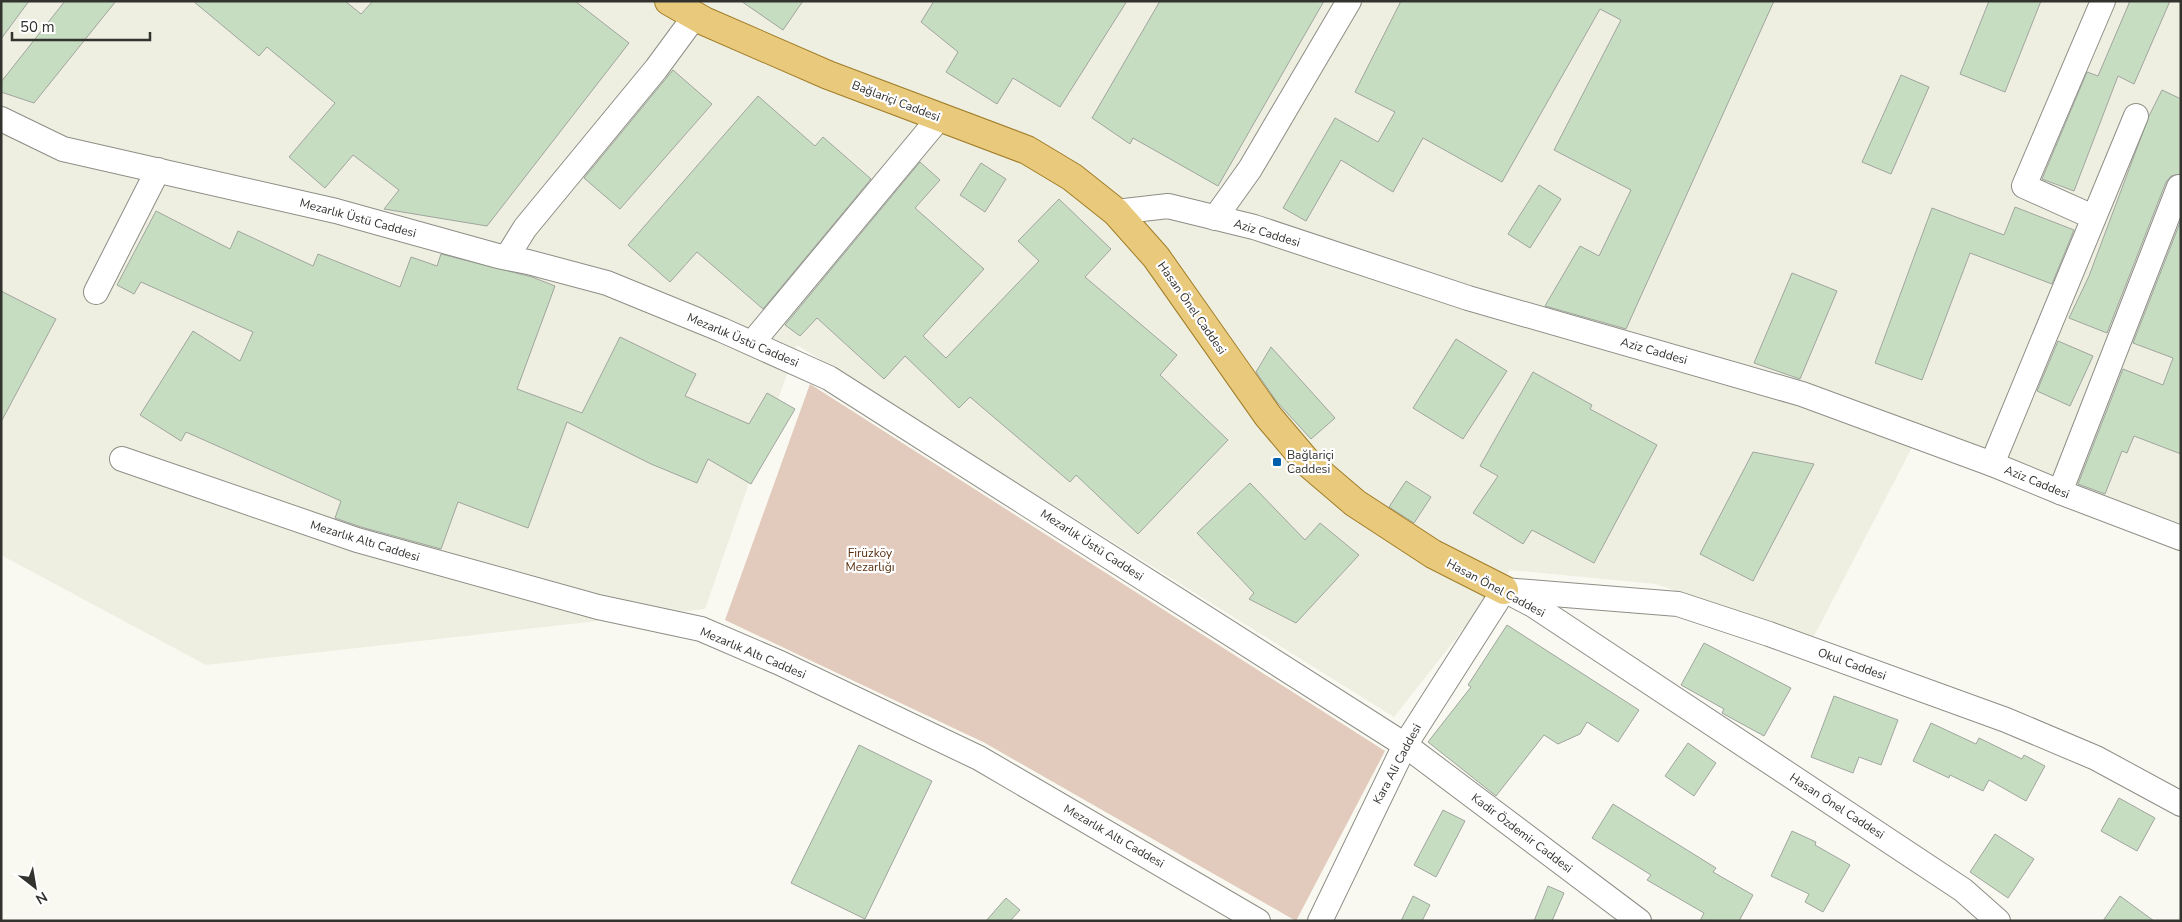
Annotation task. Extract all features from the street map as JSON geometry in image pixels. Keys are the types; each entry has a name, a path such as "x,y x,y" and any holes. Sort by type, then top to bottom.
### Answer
{"main road":[{"name":"Bağlariçi Caddesi","path":"668,1 695,16 828,75 1027,150 1072,177 1116,212"},
{"name":"Hasan Önel Caddesi","path":"1116,212 1156,258 1268,416 1307,462 1355,503 1433,554 1504,590"}],"street":[{"path":"1215,218 1250,169 1348,1"},
{"path":"2093,217 2024,186 2103,1"},
{"path":"507,258 525,228 656,69 695,16"},
{"path":"1992,464 2136,116"},
{"path":"752,343 940,117"},
{"name":"Mezarlık Üstü Caddesi","path":"1,120 63,149 336,211 507,258 607,283 752,343 829,378 1405,745"},
{"path":"96,292 158,170"},
{"path":"2060,492 2179,187"},
{"name":"Aziz Caddesi","path":"1116,212 1168,206 1254,228 1468,298 1802,394 1992,464 2181,538"},
{"name":"Mezarlık Altı Caddesi","path":"122,458 357,540 598,607 701,629 780,663 979,758 1258,921"},
{"name":"Kara Ali Caddesi","path":"1320,921 1405,745 1504,590"},
{"name":"Okul Caddesi","path":"1504,590 1678,604 1778,637 2006,720 2096,758 2181,804"},
{"name":"Hasan Önel Caddesi","path":"1504,590 1533,604 1955,885 1998,921"},
{"name":"Kadir Özdemir Caddesi","path":"1405,745 1639,921"}],"shaded area":[{"path":"1,1 2181,1 2181,524 1920,432 1813,638 1656,584 1510,570 1394,717 797,345 705,609 206,665 1,555"}],"green space":[{"name":"Firüzköy Mezarlığı","path":"810,384 1385,751 1296,921 985,743 725,620"}],"building":[{"path":"1,1 29,1 1,39"},
{"path":"65,1 116,1 34,103 1,92 1,82"},
{"path":"193,1 345,1 361,14 373,1 575,1 629,43 487,226 384,209 399,190 353,155 325,188 289,157 335,103 267,47 259,56"},
{"path":"741,1 803,1 783,30"},
{"path":"934,1 1127,1 1060,107 1013,78 997,104 946,72 958,52 921,22"},
{"path":"1160,1 1324,1 1218,186 1133,138 1130,144 1092,118"},
{"path":"1401,1 1774,1 1626,329 1545,306 1580,246 1599,256 1631,190 1554,150 1621,20 1600,9 1502,182 1423,138 1393,192 1341,160 1306,221 1283,208 1335,118 1378,142 1395,112 1355,92"},
{"path":"1989,1 2041,1 2005,92 1960,74"},
{"path":"2130,1 2170,1 2134,84 2118,76 2074,191 2042,179 2087,72 2098,76"},
{"path":"673,70 712,104 620,209 584,178"},
{"path":"1901,75 1929,87 1891,174 1862,162"},
{"path":"2162,90 2181,99 2181,174 2171,176 2166,182 2107,333 2069,318 2089,276 2149,116"},
{"path":"758,96 815,146 823,137 871,179 763,309 697,252 670,282 628,245"},
{"path":"920,162 940,180 915,208 984,269 923,336 946,358 1039,261 1018,241 1059,199 1111,249 1085,277 1177,355 1160,375 1228,440 1138,534 1076,475 1070,482 970,397 959,408 905,356 884,379 817,318 800,336 785,325"},
{"path":"981,163 1006,179 985,212 960,195"},
{"path":"1539,185 1561,199 1530,248 1508,234"},
{"path":"2015,207 2074,230 2052,284 1970,253 1922,380 1875,363 1932,208 2004,235"},
{"path":"156,211 230,249 238,231 313,266 318,254 400,287 411,257 437,266 441,254 532,277 555,286 517,389 582,413 620,337 696,374 685,396 749,424 767,393 795,409 751,484 708,459 697,483 651,464 567,422 528,528 458,502 441,549 361,527 335,518 341,501 186,432 181,441 140,415 193,331 240,361 253,332 141,282 134,294 117,285"},
{"path":"2181,220 2181,454 2134,436 2127,453 2122,451 2105,494 2078,484 2123,369 2163,385 2173,358 2133,343"},
{"path":"1792,273 1837,291 1800,379 1754,363"},
{"path":"1,291 56,319 1,422"},
{"path":"1456,339 1507,371 1463,439 1413,408"},
{"path":"2058,341 2093,356 2070,406 2037,391"},
{"path":"1271,347 1335,418 1311,439 1277,402 1256,372"},
{"path":"1533,372 1592,405 1590,409 1657,445 1594,563 1532,530 1523,544 1473,513 1498,476 1480,466"},
{"path":"1753,452 1814,464 1753,581 1700,554"},
{"path":"1406,481 1431,497 1414,523 1389,507"},
{"path":"1250,483 1305,540 1320,523 1359,555 1296,623 1249,599 1254,593 1197,533"},
{"path":"1507,625 1639,710 1618,742 1587,722 1580,734 1558,744 1544,735 1496,796 1428,742 1471,687 1468,685"},
{"path":"1704,643 1791,688 1764,736 1722,713 1724,709 1681,685"},
{"path":"1834,696 1898,720 1881,765 1859,757 1853,773 1811,757"},
{"path":"1931,723 1976,744 1979,738 2022,759 2024,755 2045,766 2026,801 1989,780 1983,791 1950,775 1949,778 1913,761"},
{"path":"1688,743 1716,763 1694,796 1665,776"},
{"path":"859,745 932,781 865,919 791,883"},
{"path":"2119,798 2155,818 2137,851 2101,831"},
{"path":"1613,804 1716,868 1713,872 1753,895 1739,921 1700,921 1704,913 1647,880 1651,875 1592,838"},
{"path":"1443,810 1465,821 1436,877 1414,865"},
{"path":"1792,831 1816,842 1815,845 1850,865 1823,912 1805,902 1809,894 1771,876"},
{"path":"1995,834 2034,859 2008,898 1970,872"},
{"path":"1548,886 1564,893 1552,921 1534,921"},
{"path":"1413,896 1430,905 1422,921 1401,921"},
{"path":"2120,896 2154,921 2103,921"},
{"path":"1006,898 1020,910 1010,921 986,921"}],"place":[{"name":"Bağlariçi Caddesi","path":"1277,462"}]}
